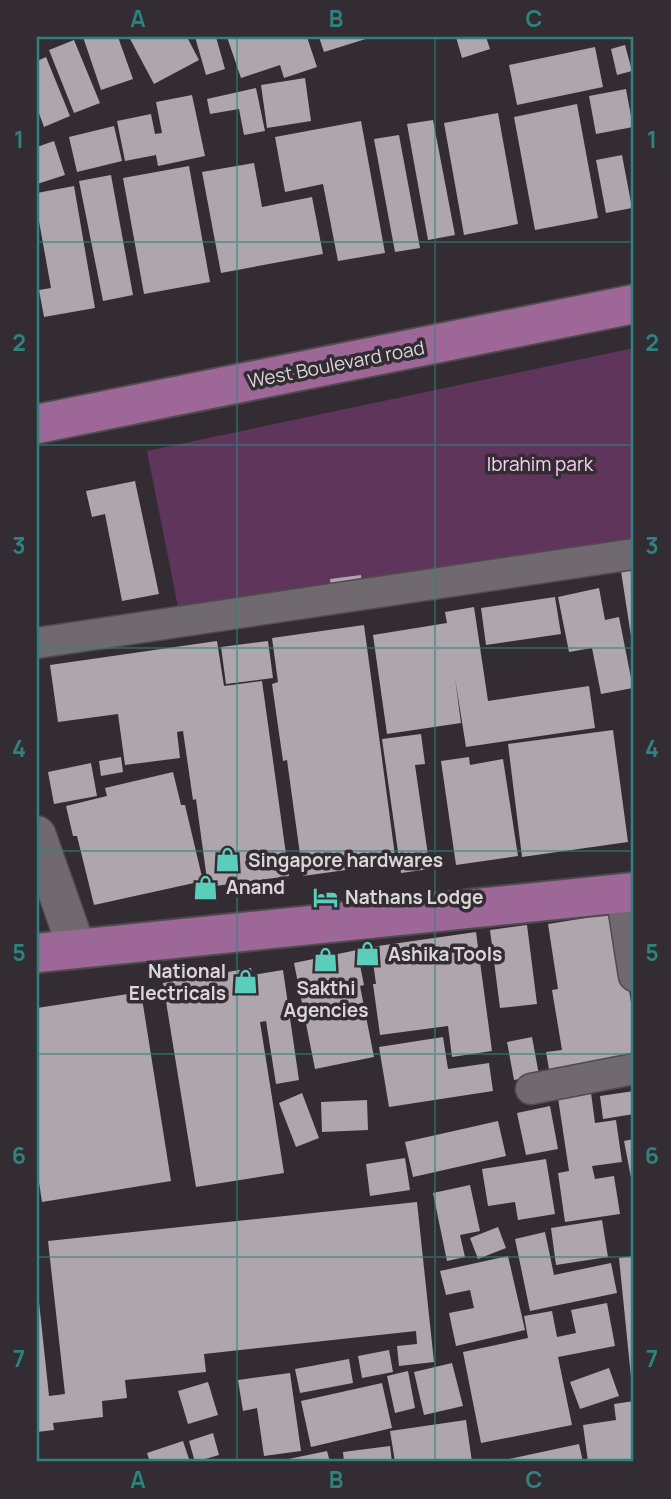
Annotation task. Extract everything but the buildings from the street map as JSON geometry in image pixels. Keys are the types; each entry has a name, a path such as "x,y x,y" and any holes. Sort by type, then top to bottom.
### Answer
{"main road":[{"name":"West Boulevard road","path":"37,424 634,304"},
{"path":"37,953 628,893"}],"street":[{"path":"37,643 634,554"},
{"path":"37,835 77,949"},
{"path":"628,893 634,976"},
{"path":"531,1089 634,1069"}],"green space":[{"name":"Ibrahim park","path":"634,348 634,545 179,612 147,451"}],"place":[{"name":"Singapore hardwares","path":"228,860"},
{"name":"Anand","path":"206,887"},
{"name":"Nathans Lodge","path":"325,897"},
{"name":"Ashika Tools","path":"368,954"},
{"name":"Sakthi Agencies","path":"326,960"},
{"name":"National Electricals","path":"246,982"}]}
